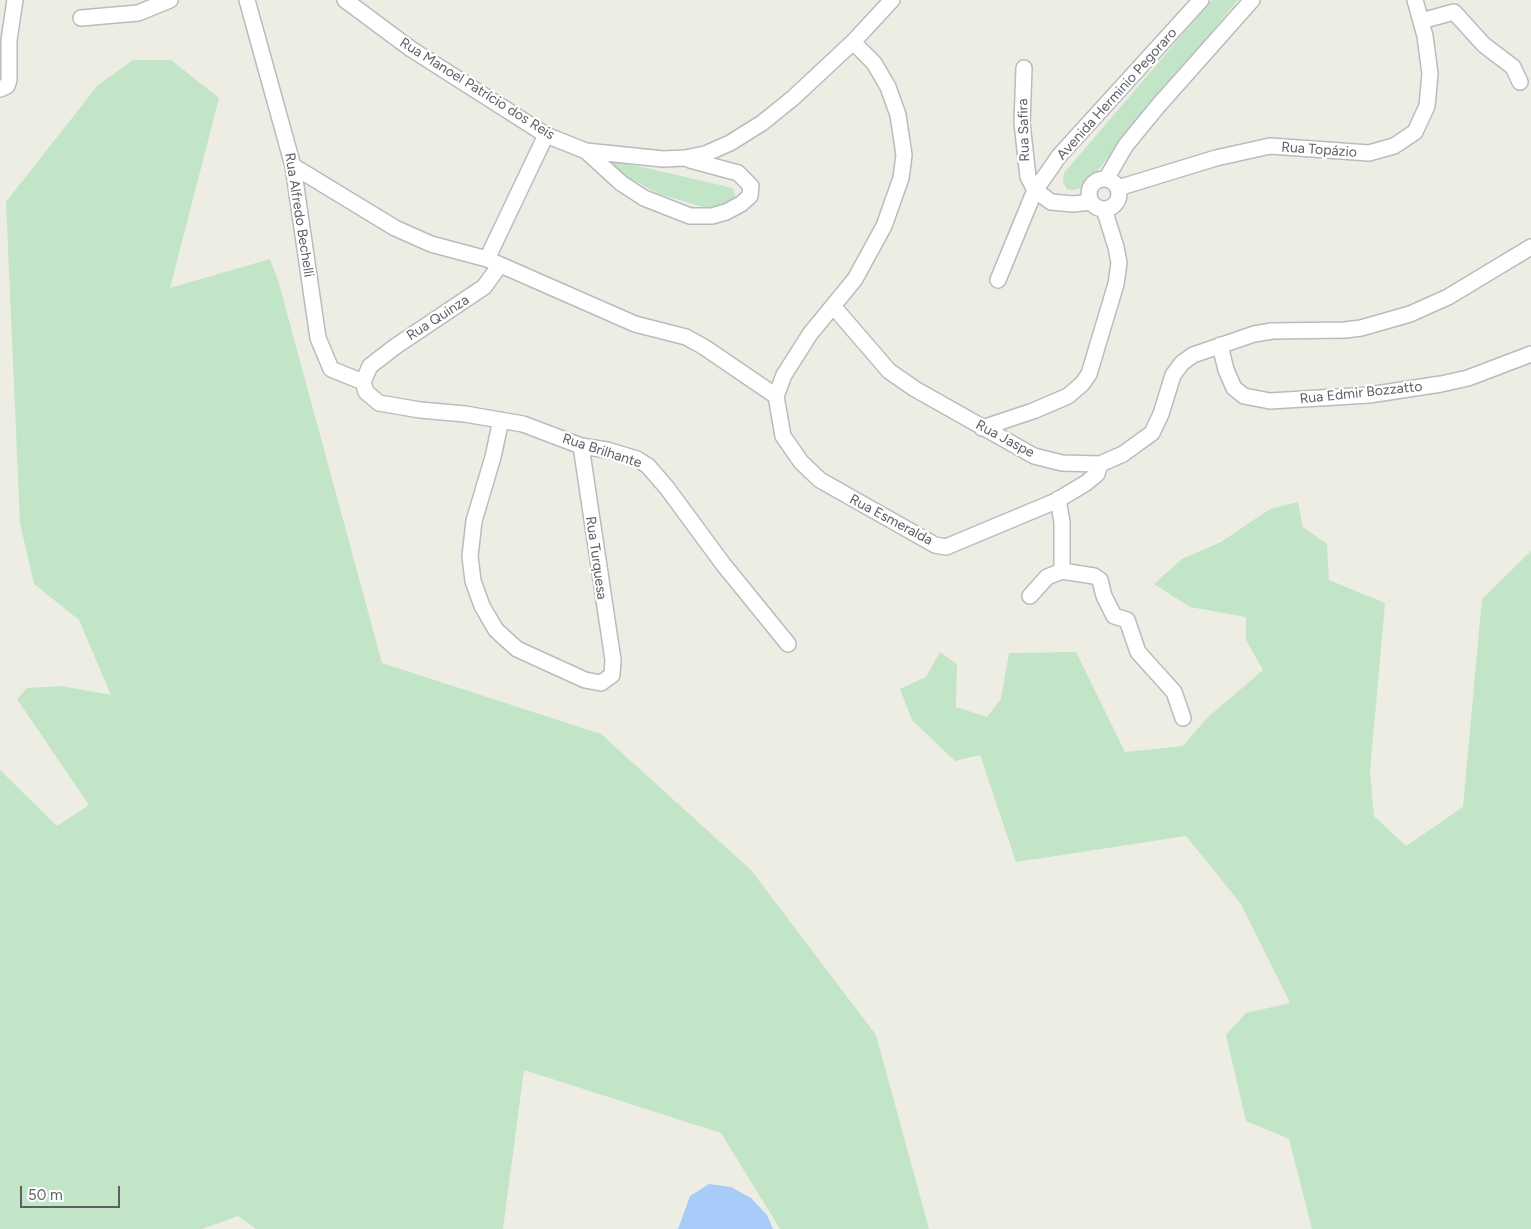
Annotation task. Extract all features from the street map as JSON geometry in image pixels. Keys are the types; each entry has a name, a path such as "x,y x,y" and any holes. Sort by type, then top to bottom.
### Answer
{"street":[{"path":"0,89 7,86 9,80 10,40 15,0"},
{"path":"81,18 138,13 170,0"},
{"name":"Rua Alfredo Bechelli","path":"247,0 293,166 318,338 331,369 362,382"},
{"name":"Rua Manoel Patrício dos Reis","path":"345,0 411,49 546,135 586,151 639,157 685,158 730,143 762,123 793,98 853,42 892,0"},
{"name":"Avenida Herminio Pegoraro","path":"998,280 1036,190 1059,156 1201,0"},
{"path":"1036,190 1051,202 1098,206 1117,202 1112,183 1126,145 1252,0"},
{"name":"Rua Topázio","path":"1112,183 1270,146 1369,153 1394,146 1415,132 1427,106 1430,74 1421,21 1415,0"},
{"path":"1421,21 1454,12 1484,45 1513,67 1520,82"},
{"path":"293,166 396,228 431,244 493,262 635,324 686,338 704,346 776,396 784,375 796,354 855,279 884,226 901,178 904,155 898,115 888,87 874,63 853,42"},
{"name":"Rua Safira","path":"1024,68 1023,147 1026,172 1036,190"},
{"name":"Rua Quinza","path":"362,382 370,366 418,331 484,288 546,135"},
{"path":"586,151 621,183 644,198 690,216 712,216 726,212 742,204 750,196 751,186 738,173 685,158"},
{"path":"982,428 1033,411 1068,396 1082,384 1088,374 1116,284 1119,263 1116,247 1090,188 1096,181 1112,183"},
{"name":"Rua Jaspe","path":"833,306 889,371 915,389 1034,456 1062,463 1100,464 1123,454 1152,433 1161,414 1173,376 1182,363 1193,355 1220,344 1272,331 1327,331 1361,328 1410,314 1448,297 1531,247"},
{"name":"Rua Edmir Bozzatto","path":"1220,344 1226,370 1234,388 1244,396 1270,401 1369,395 1442,384 1468,378 1531,354"},
{"name":"Rua Brilhante","path":"362,382 366,392 379,403 524,424 581,446 608,450 637,459 648,466 667,488 723,564 788,644"},
{"name":"Rua Esmeralda","path":"776,396 783,436 801,462 820,480 935,545 946,547 1058,499 1086,483 1097,474 1100,464"},
{"name":"Rua Turquesa","path":"501,420 493,457 474,521 470,556 473,581 482,606 496,630 517,648 535,659 593,682 607,681 614,670 581,446"},
{"path":"1058,499 1062,522 1062,571"},
{"path":"1030,596 1047,577 1062,571 1094,576 1100,580 1104,596 1114,616 1127,620 1138,652 1174,692 1184,718"}],"green space":[{"path":"1212,0 1238,0 1084,187 1073,190 1067,189 1063,182 1064,173"},
{"path":"133,60 171,60 219,98 170,288 270,259 278,280 382,663 601,734 751,870 876,1035 929,1229 780,1229 721,1133 524,1070 503,1229 256,1229 238,1216 202,1229 0,1229 0,770 57,826 89,805 17,699 27,688 61,686 111,695 79,620 34,584 20,523 6,202 98,85"},
{"path":"603,158 733,188 736,199 723,205 706,208 659,194 614,170"},
{"path":"1298,502 1303,527 1327,544 1329,580 1385,603 1370,772 1374,816 1406,846 1463,807 1482,599 1531,551 1531,1229 1312,1229 1289,1139 1246,1121 1226,1035 1246,1013 1290,1003 1241,904 1186,836 1016,862 980,755 955,761 912,720 900,689 926,677 940,652 957,664 956,707 987,717 1001,699 1009,653 1076,652 1125,752 1183,746 1207,718 1263,670 1246,640 1246,617 1190,607 1154,584 1182,559 1221,542 1270,509"}],"water":[{"path":"709,1184 731,1187 751,1198 767,1215 773,1229 678,1229 690,1196"}]}
